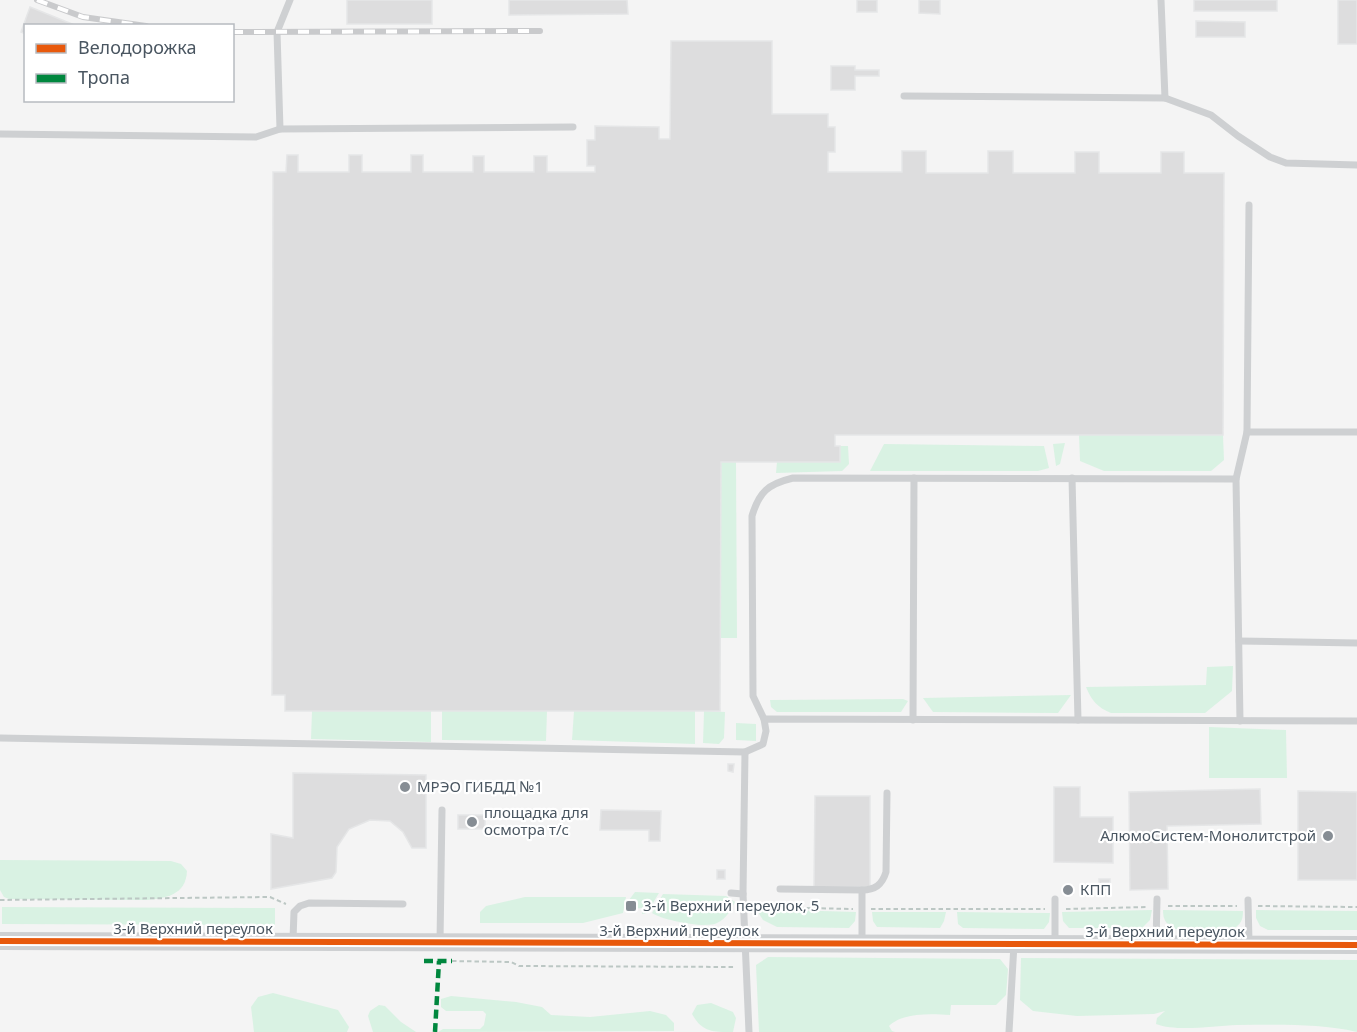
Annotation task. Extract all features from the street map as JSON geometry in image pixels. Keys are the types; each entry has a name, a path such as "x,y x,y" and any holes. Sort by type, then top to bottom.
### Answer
{"street":[{"name":"3-й Верхний переулок","path":"0,941 1357,945"}],"lane":[{"path":"280,129 277,32 290,0"},
{"path":"1161,0 1165,98"},
{"path":"904,96 1165,98 1211,115 1270,157 1286,163 1357,165"},
{"path":"0,134 256,137 280,129 573,127"},
{"path":"1240,721 1236,479 1247,432 1249,205"},
{"path":"1247,432 1357,432"},
{"path":"0,738 745,752 763,744 766,731 764,719 753,696 752,516 756,502 765,490 778,481 793,478 1236,479"},
{"path":"913,720 914,478"},
{"path":"1072,478 1077,720"},
{"path":"1239,641 1357,643"},
{"path":"764,719 1357,721"},
{"path":"745,752 743,894 747,943 749,1032"},
{"path":"780,889 862,890 878,887 886,872 887,793"},
{"path":"440,942 442,810"},
{"path":"862,890 862,944"},
{"path":"731,893 743,894"},
{"path":"1055,899 1056,944"},
{"path":"1156,944 1157,899"},
{"path":"1248,900 1249,945"},
{"path":"293,942 294,912 309,903 403,904"},
{"path":"1009,1032 1014,944"}],"path":[{"path":"0,900 270,897 297,909"},
{"path":"452,961 511,962 519,966 747,967"}],"green space":[{"path":"1079,435 1223,435 1224,460 1211,471 1104,471 1080,461"},
{"path":"1065,443 1060,464 1056,466 1053,444"},
{"path":"884,444 1044,446 1049,468 1038,471 870,471"},
{"path":"840,446 848,446 849,464 842,471 776,473 777,462 839,462"},
{"path":"721,462 736,462 737,638 720,638"},
{"path":"1233,666 1232,691 1205,713 1111,713 1096,703 1086,687 1206,685 1207,667"},
{"path":"1071,695 1058,713 933,712 923,698"},
{"path":"903,699 908,701 901,712 777,712 771,707 770,700"},
{"path":"312,711 431,711 431,742 311,739"},
{"path":"442,711 547,711 546,741 442,740"},
{"path":"574,711 695,711 695,744 572,740"},
{"path":"704,711 725,712 724,738 719,744 703,743"},
{"path":"736,723 756,724 756,741 736,740"},
{"path":"1209,727 1286,730 1287,778 1209,778"},
{"path":"0,860 171,861 181,864 187,871 186,879 179,890 174,894 154,899 9,899 4,897 0,890"},
{"path":"635,892 659,893 647,913 642,914 643,908 628,909 629,900"},
{"path":"663,894 726,896 735,902 728,914 717,923 703,925 684,923 652,913"},
{"path":"525,897 626,897 623,913 583,923 480,923 480,912 486,906"},
{"path":"2,907 275,908 275,925 2,924"},
{"path":"756,909 856,912 855,921 849,928 777,927 763,920"},
{"path":"1152,910 1150,920 1142,928 1069,928 1063,921 1062,912"},
{"path":"1163,910 1243,911 1243,914 1240,923 1233,929 1176,929 1166,922"},
{"path":"1256,910 1357,911 1357,930 1268,930 1260,926 1256,918"},
{"path":"872,912 946,912 940,928 877,927 873,921"},
{"path":"957,912 1050,913 1049,922 1044,929 963,928 958,924"},
{"path":"768,957 1000,959 1008,969 1006,995 996,1005 951,1005 950,1015 918,1015 902,1018 889,1026 895,1032 759,1032 756,965"},
{"path":"1021,958 1357,960 1357,1032 1297,1025 1174,1028 1156,1024 1157,1018 1165,1011 1154,1014 1077,1016 1033,1011 1020,1000"},
{"path":"273,993 338,1010 349,1027 347,1032 254,1032 251,1007 258,997"},
{"path":"451,996 516,1002 542,1007 551,1015 590,1017 650,1011 666,1015 674,1023 674,1031 438,1032 443,1029 480,1029 484,1025 486,1014 483,1011 446,1011 441,1007 441,999"},
{"path":"711,1003 733,1012 736,1018 733,1032 708,1030 696,1020 692,1014 697,1005"},
{"path":"379,1005 385,1006 401,1022 416,1032 373,1032 368,1016 370,1011"}],"building":[{"path":"347,0 432,0 432,24 347,24"},
{"path":"509,0 627,0 628,14 509,15"},
{"path":"857,0 877,0 877,12 857,12"},
{"path":"919,0 940,0 940,14 919,13"},
{"path":"1194,0 1277,0 1277,11 1194,11"},
{"path":"1338,0 1357,0 1357,44 1338,44"},
{"path":"30,7 72,24 24,24 24,33 21,32"},
{"path":"1196,21 1245,22 1245,37 1196,37"},
{"path":"671,41 772,41 772,114 828,114 828,127 835,127 835,152 828,152 828,172 902,172 902,151 926,151 926,173 988,173 988,151 1013,151 1013,173 1075,173 1075,152 1099,152 1099,173 1161,173 1161,152 1184,152 1184,173 1224,173 1223,435 835,435 835,446 840,446 840,462 721,462 720,711 285,711 285,695 272,695 273,172 286,172 287,155 298,155 298,172 349,172 349,155 362,155 362,172 411,172 411,155 423,155 423,172 473,172 473,156 484,156 484,172 534,172 534,156 547,156 547,172 595,172 595,166 587,166 587,140 595,140 595,126 659,127 659,139 670,139"},
{"path":"831,66 855,66 855,70 879,70 879,76 855,76 855,90 831,90"},
{"path":"728,764 734,764 733,772 728,771"},
{"path":"293,773 426,775 426,848 412,848 403,832 390,821 370,820 349,829 337,847 336,872 332,878 271,889 271,834 293,838"},
{"path":"1054,787 1080,787 1080,817 1113,817 1113,863 1054,862"},
{"path":"1260,789 1261,824 1167,826 1168,889 1130,890 1129,792"},
{"name":"АлюмоСистем-Монолитстрой","path":"1298,791 1357,792 1357,880 1298,880"},
{"path":"815,796 870,796 870,887 814,887"},
{"path":"601,810 661,811 660,841 649,841 649,830 600,830"},
{"name":"площадка для осмотра т/с","path":"458,815 485,815 485,829 458,829"},
{"path":"717,870 725,870 725,879 717,879"},
{"path":"1099,879 1110,879 1110,889 1099,889"},
{"name":"КПП","path":"1064,886 1073,886 1073,894 1064,894"}],"railway":[{"path":"37,0 83,17 132,24"},
{"path":"234,32 540,31"}],"marked path":[{"path":"424,961 452,961"},
{"path":"435,1032 439,961"}],"cycle path":[{"path":"0,941 1357,945"}],"place":[{"name":"МРЭО ГИБДД №1","path":"405,787"},
{"name":"площадка для осмотра т/с","path":"472,822"},
{"name":"АлюмоСистем-Монолитстрой","path":"1328,836"},
{"name":"КПП","path":"1068,890"},
{"name":"3-й Верхний переулок, 5","path":"631,906"}]}
